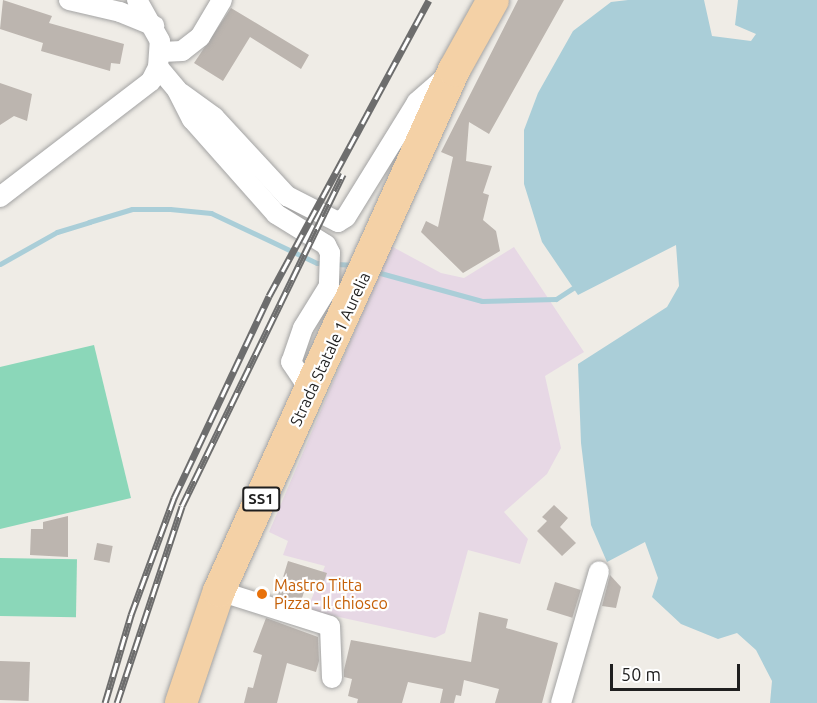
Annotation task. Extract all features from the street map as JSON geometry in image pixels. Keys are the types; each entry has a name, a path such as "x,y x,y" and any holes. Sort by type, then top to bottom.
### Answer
{"main road":[{"name":"Strada Statale 1 Aurelia","path":"181,703 219,591 310,392 339,297 373,254 454,70 493,0"}],"street":[{"path":"69,0 120,12 154,26"},
{"path":"0,197 139,92 160,59 182,51 200,37 222,0"},
{"path":"136,2 154,26 160,59 192,119 276,214 326,245 330,253 339,297"},
{"path":"177,90 214,117 287,196 338,222 345,217 417,102 454,70"},
{"path":"561,703 599,571"},
{"path":"219,591 330,626 332,678"}],"shaded area":[{"path":"391,246 441,273 464,278 514,247 584,352 545,376 561,448 547,474 504,512 528,539 520,564 468,550 445,633 435,638 307,610 325,566 283,555 288,541 269,532"}],"green space":[{"path":"94,345 131,498 0,529 0,367"},
{"path":"0,558 77,559 76,617 0,616"}],"water":[{"path":"704,0 712,36 751,41 756,34 735,25 738,0 817,0 817,703 770,703 772,681 756,650 737,633 718,639 681,624 652,597 658,578 645,542 607,562 591,525 581,443 578,364 667,307 679,286 676,245 578,295 542,242 524,184 524,130 538,93 573,31 611,2"}],"building":[{"path":"3,0 52,16 49,23 124,44 120,64 111,63 110,71 41,51 43,43 0,29"},
{"path":"518,0 564,0 489,134 469,122 466,161 492,166 483,193 489,195 483,220 496,231 500,251 463,273 421,232 426,221 438,227 453,157 441,152"},
{"path":"231,8 309,55 301,69 250,37 223,81 194,63"},
{"path":"0,83 32,94 27,121 14,116 0,125"},
{"path":"554,505 568,518 560,527 576,543 562,556 537,531 547,521 542,517"},
{"path":"68,516 68,557 30,555 31,529 43,529 43,522"},
{"path":"97,543 113,546 109,563 94,560"},
{"path":"288,561 327,573 322,587 307,583 300,604 273,596 278,594"},
{"path":"610,575 621,587 616,608 602,606"},
{"path":"555,582 581,590 572,618 547,610"},
{"path":"479,612 508,619 506,628 558,643 542,703 495,703 499,689 464,680 461,696 456,695 454,703 440,703 443,689 408,682 402,703 357,703 358,699 348,696 352,679 344,677 344,670 351,640 471,662"},
{"path":"266,618 318,637 319,661 316,672 287,663 277,703 244,703 248,687 253,688 262,655 253,652"},
{"path":"0,661 30,662 29,701 0,700"}],"waterway":[{"path":"0,264 57,232 132,209 170,209 211,213 317,263 356,265"},
{"path":"373,271 482,301 556,299 573,288"}],"railway":[{"path":"105,703 131,615 174,498 269,296 429,0"},
{"path":"117,703 182,506 343,174"}],"place":[{"name":"Mastro Titta Pizza - Il chiosco","path":"262,594"}]}
